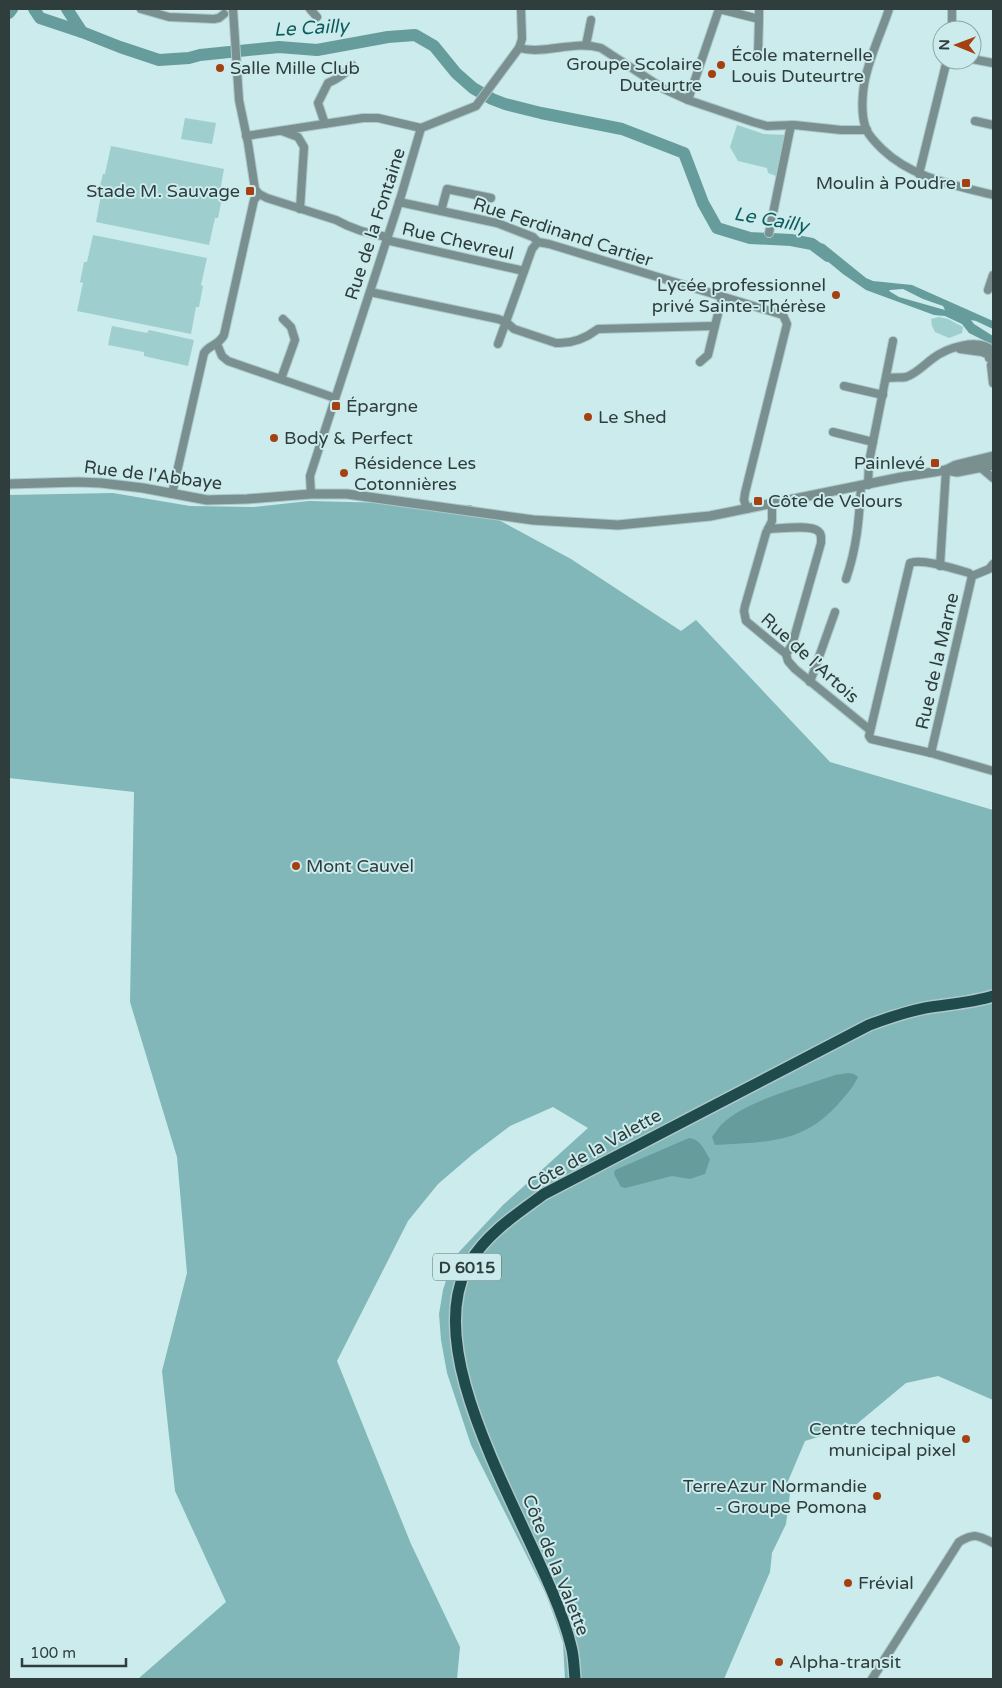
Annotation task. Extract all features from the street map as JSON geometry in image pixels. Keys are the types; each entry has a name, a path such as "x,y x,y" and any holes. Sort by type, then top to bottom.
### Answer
{"main road":[{"name":"Côte de la Valette","path":"575,1679 572,1646 551,1591 485,1442 463,1376 455,1338 454,1314 459,1285 469,1263 482,1245 499,1228 544,1194 861,1030 900,1013 978,1001 993,996"}],"street":[{"path":"141,9 176,18 219,18 221,12 230,18 235,12"},
{"path":"310,9 317,17"},
{"path":"246,136 356,118 378,118 421,128 466,111 476,106 519,48 522,40 522,9"},
{"path":"688,100 719,9 759,19"},
{"path":"758,55 759,9"},
{"path":"889,9 864,85 866,130 887,154 919,174 993,195"},
{"path":"172,494 204,353 207,348 217,344 226,326 254,200 259,194 255,189 239,100 235,12"},
{"path":"586,45 591,20"},
{"path":"519,48 535,50 586,45 601,48 664,89 688,100 767,126 791,125 841,130 866,130"},
{"path":"324,124 318,103 324,90 328,83 337,80 341,74 348,72 352,65"},
{"path":"919,174 944,70"},
{"path":"975,121 993,126"},
{"path":"770,233 791,125"},
{"name":"Rue de la Fontaine","path":"311,494 310,476 399,202 421,128"},
{"path":"281,130 298,137 304,147 300,209"},
{"path":"441,211 447,189 491,198"},
{"name":"Rue Chevreul","path":"259,194 378,236 524,271"},
{"name":"Rue Ferdinand Cartier","path":"399,202 497,223 533,237 538,242 783,314 787,324 744,493 744,510"},
{"path":"498,344 532,249 538,242"},
{"path":"988,290 993,275"},
{"path":"370,292 506,322 514,329 556,343 584,338 598,329 714,326"},
{"path":"700,362 708,355 722,297"},
{"path":"281,379 295,340 291,327 283,319"},
{"path":"846,580 856,543 869,462 893,341"},
{"path":"217,344 222,356 228,361 335,398"},
{"path":"886,378 907,376 948,350 968,345 981,345 989,347 992,357 993,383"},
{"path":"844,386 882,395"},
{"path":"834,432 873,442"},
{"path":"946,470 956,465 993,456"},
{"path":"946,470 957,472 993,465"},
{"path":"980,467 993,478"},
{"path":"940,566 946,470"},
{"name":"Rue de l'Abbaye","path":"9,484 101,483 143,488 207,500 337,494 364,496 533,520 597,525 635,525 744,510 946,470"},
{"path":"772,504 772,521 768,529 810,528 818,531 821,537 821,543 792,645 786,654"},
{"name":"Rue de l'Artois","path":"768,529 745,606 744,616 749,624 786,654 791,665 810,682 870,730 869,736 871,739 931,753 993,771"},
{"path":"870,730 910,563 916,561 940,566 969,573 972,576 989,569 993,564"},
{"name":"Rue de la Marne","path":"931,753 972,576"},
{"path":"810,682 835,612"},
{"path":"872,1679 959,1542 971,1535 982,1537 993,1543"}],"shaded area":[{"path":"185,118 216,123 212,144 181,139"},
{"path":"737,125 764,134 787,135 779,177 768,173 767,168 738,161 730,147"},
{"path":"111,146 224,169 219,197 222,198 209,245 96,222 101,195 98,194 103,174 105,174"},
{"path":"93,235 207,258 201,285 203,286 199,307 196,307 191,334 77,311 83,283 80,282 84,262 87,262"},
{"path":"817,242 824,244 866,278 873,281 912,285 993,321 993,329 971,320 993,336 993,345 969,333 962,324 945,316 934,315 866,290 815,251","holes":["903,289 943,306 945,310 899,297 889,291"]},
{"path":"939,317 948,319 963,327 962,333 949,338 935,332 931,319"},
{"path":"112,326 147,333 149,330 194,340 188,366 144,356 144,352 108,345"},
{"path":"113,493 190,506 253,507 309,501 471,505 571,559 681,631 696,620 830,762 993,810 993,1400 938,1376 906,1383 846,1433 833,1427 821,1436 805,1441 786,1486 790,1493 786,1524 772,1553 770,1572 724,1679 565,1679 563,1643 547,1596 471,1445 447,1373 441,1340 439,1314 443,1290 449,1271 459,1252 503,1205 588,1128 553,1107 510,1126 438,1184 408,1221 337,1361 411,1544 460,1647 457,1679 138,1679 226,1602 175,1491 162,1371 187,1273 177,1157 130,1002 134,792 9,778 9,495"},
{"path":"849,1073 858,1077 852,1087 826,1116 812,1126 783,1138 751,1143 715,1145 712,1137 721,1125 745,1108 759,1101 835,1075"},
{"path":"689,1138 700,1143 710,1159 705,1174 690,1179 672,1176 625,1188 621,1187 614,1174 615,1170"}],"waterway":[{"name":"Le Cailly","path":"9,13 12,9"},
{"path":"34,9 40,18 82,32"},
{"name":"Le Cailly","path":"67,9 82,32 159,60 279,47 317,50 388,37 415,35 434,46 456,73 473,88 492,99 541,113 622,129 684,153 703,203 717,228 750,238 791,240 812,244 828,256"}],"place":[{"name":"École maternelle Louis Duteurtre","path":"721,65"},
{"name":"Salle Mille Club","path":"220,68"},
{"name":"Groupe Scolaire Duteurtre","path":"712,74"},
{"name":"Moulin à Poudre","path":"966,183"},
{"name":"Stade M. Sauvage","path":"250,191"},
{"name":"Lycée professionnel privé Sainte-Thérèse","path":"836,295"},
{"name":"Épargne","path":"336,406"},
{"name":"Le Shed","path":"588,417"},
{"name":"Body & Perfect","path":"274,438"},
{"name":"Painlevé","path":"935,463"},
{"name":"Résidence Les Cotonnières","path":"344,473"},
{"name":"Côte de Velours","path":"758,501"},
{"name":"Mont Cauvel","path":"296,866"},
{"name":"Centre technique municipal pixel","path":"966,1439"},
{"name":"TerreAzur Normandie - Groupe Pomona","path":"877,1496"},
{"name":"Frévial","path":"848,1583"},
{"name":"Alpha-transit","path":"779,1662"}]}
